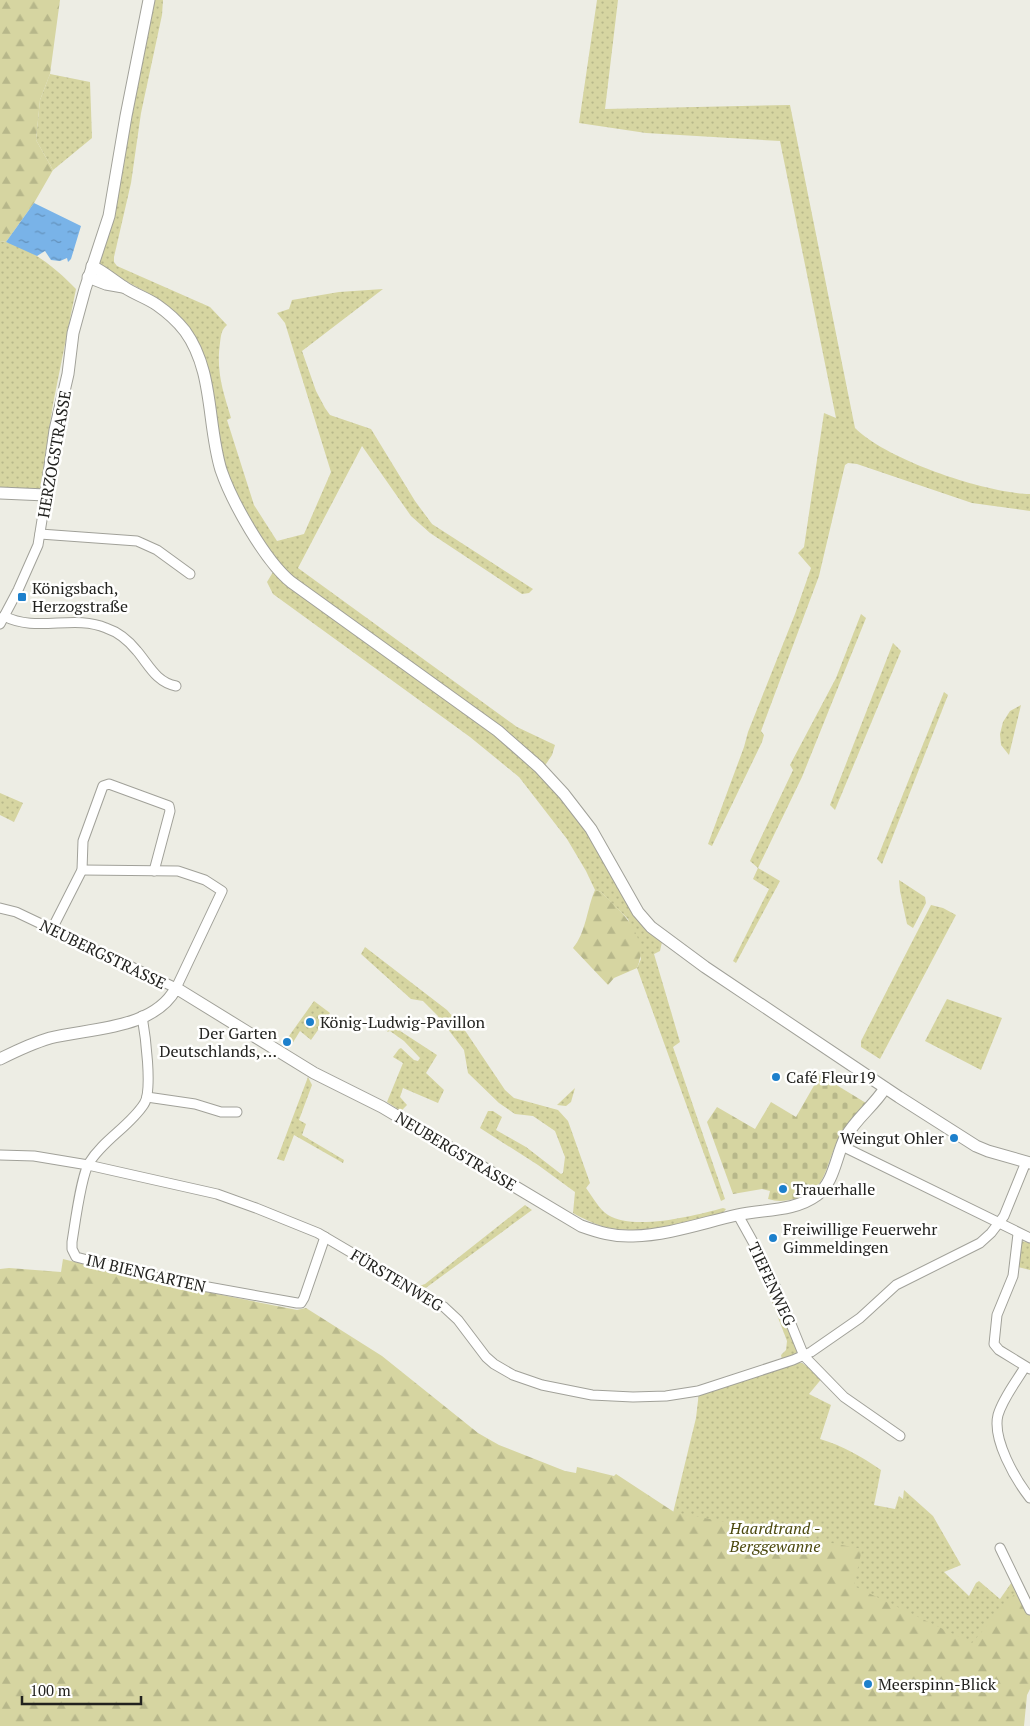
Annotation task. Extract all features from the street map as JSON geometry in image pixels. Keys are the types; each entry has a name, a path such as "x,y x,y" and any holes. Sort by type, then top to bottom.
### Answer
{"street":[{"name":"HERZOGSTRASSE","path":"2,620 32,559 40,534 55,430 68,374 73,332 112,202 149,0"},
{"path":"90,272 106,284 125,288 158,306 181,326 192,342 205,377 221,470 253,533 279,572 498,731 524,752 556,785 584,819 638,912 651,927 705,967 885,1088 982,1149 1028,1163 1000,1223"},
{"path":"0,493 46,496"},
{"path":"40,534 137,541 157,550 190,574"},
{"path":"2,620 23,623 81,623 106,627 127,641 162,682 176,686"},
{"path":"52,929 82,870 83,841 103,786 109,784 170,808 154,871"},
{"path":"0,1059 48,1038 104,1029 142,1016 167,1001 176,988 222,891 205,880 178,871 82,870"},
{"name":"NEUBERGSTRASSE","path":"0,908 16,912 176,988 314,1073 382,1107 581,1226 607,1234 649,1235 689,1228 738,1215 794,1206 816,1196 828,1182 842,1146 860,1117 878,1099 885,1088"},
{"path":"142,1016 148,1097 195,1104 227,1113 237,1112"},
{"name":"IM BIENGARTEN","path":"148,1097 144,1104 99,1151 88,1166 72,1242 72,1249 76,1257 158,1278 301,1303 325,1237"},
{"path":"842,1146 1000,1223 1018,1234 1030,1238"},
{"name":"FÜRSTENWEG","path":"0,1155 34,1156 88,1166 217,1194 256,1208 325,1237 444,1307 458,1320 486,1358 502,1370 542,1385 567,1391 612,1396 666,1396 698,1391 804,1356 850,1326 896,1285 980,1243 1000,1223"},
{"name":"TIEFENWEG","path":"738,1215 778,1292 804,1356"},
{"path":"1018,1234 1013,1276 997,1315 993,1339 994,1344 999,1350 1028,1368 1000,1408 997,1425 1000,1442 1018,1481 1030,1498"},
{"path":"804,1356 844,1397 900,1436"},
{"path":"1000,1548 1030,1610"}],"green space":[{"path":"0,0 60,0 50,74 40,100 36,140 53,170 34,203 6,242 0,241"},
{"path":"152,0 163,0 162,15 141,113 131,183 114,262 117,266 210,307 227,325 221,336 219,363 221,381 231,418 227,420 254,505 277,541 304,534 331,472 285,323 277,313 289,309 292,300 339,292 383,289 302,351 316,391 330,415 371,429 415,501 432,524 533,589 529,593 522,594 430,533 411,516 362,446 298,568 517,727 555,745 552,755 544,767 291,576 269,552 224,471 204,361 193,333 185,323 148,293 98,266 123,156"},
{"path":"597,0 618,0 605,109 790,105 855,428 890,452 938,473 988,488 1030,494 1030,511 972,503 857,464 848,463 845,465 819,576 761,731 764,735 762,742 712,846 708,844 748,732 795,614 811,568 798,553 804,547 824,413 836,418 780,141 646,133 579,123"},
{"path":"50,74 90,82 92,138 53,170 36,140 40,100"},
{"path":"0,241 31,252 51,266 76,289 53,404 40,490 0,491"},
{"path":"273,572 293,590 348,627 515,750 573,812 646,928 662,942 660,951 654,954 680,1042 673,1047 725,1199 721,1201 637,968 641,959 628,919 601,892 595,890 567,839 519,777 470,737 273,594 267,582"},
{"path":"861,614 866,618 802,777 758,868 750,861 793,770 790,765 836,678"},
{"path":"893,643 901,651 835,810 830,805"},
{"path":"944,692 948,695 882,864 877,859"},
{"path":"1021,705 1009,755 1001,745 1000,734 1003,722 1010,711"},
{"path":"0,793 23,803 14,822 0,815"},
{"path":"758,868 780,881 736,963 733,961 769,889 753,879"},
{"path":"899,880 925,897 926,903 913,928 907,924"},
{"path":"595,890 601,892 625,916 637,936 640,946 637,968 614,978 608,985 573,948 584,928"},
{"path":"931,905 943,908 956,915 880,1059 861,1047 861,1041"},
{"path":"365,947 447,1010 466,1032 505,1090 514,1098 558,1110 568,1121 590,1183 586,1188 608,1215 619,1220 648,1222 726,1209 723,1213 680,1224 635,1230 605,1227 573,1213 575,1192 538,1165 480,1128 488,1111 493,1111 502,1117 496,1130 526,1147 561,1174 563,1173 565,1157 555,1131 533,1116 515,1114 499,1103 468,1073 464,1050 437,1015 423,1001 411,999 361,954"},
{"path":"947,999 1002,1018 981,1070 925,1041"},
{"path":"314,1001 330,1013 311,1040 300,1031 292,1044 284,1043"},
{"path":"391,1025 437,1055 426,1073 444,1090 438,1103 403,1088 400,1097 407,1105 401,1111 387,1102 403,1063 393,1057 399,1049 401,1048 414,1060 418,1061 420,1058 404,1041 390,1031 387,1032"},
{"path":"820,1075 866,1103 841,1135 819,1184 806,1195 785,1201 768,1199 770,1191 762,1189 733,1194 707,1122 717,1107 755,1129 771,1102 796,1117"},
{"path":"308,1077 312,1085 299,1120 306,1124 302,1135 344,1160 343,1163 294,1135 284,1161 277,1159"},
{"path":"575,1088 571,1102 566,1106 557,1105"},
{"path":"525,1205 532,1210 423,1290 416,1287 425,1284"},
{"path":"740,1226 760,1258 798,1351 794,1355 782,1360 781,1355 786,1350 787,1341 754,1255"},
{"path":"1021,1241 1030,1243 1030,1270 1018,1267"},
{"path":"63,1259 156,1282 297,1310 306,1308 382,1356 478,1433 499,1445 565,1471 576,1473 577,1467 614,1476 616,1474 674,1512 862,1549 854,1586 972,1643 1018,1590 1030,1618 1030,1689 1027,1695 1024,1726 0,1726 0,1269 61,1272"},
{"name":"Haardtrand - Berggewanne","path":"796,1363 802,1363 823,1377 809,1394 831,1405 820,1439 852,1452 881,1470 874,1505 895,1509 899,1496 903,1499 904,1490 933,1516 961,1565 944,1572 969,1596 979,1581 1000,1599 1014,1579 1030,1614 1030,1685 673,1513 696,1418 699,1392"}],"water":[{"path":"34,203 81,226 71,259 68,262 67,258 60,261 51,260 45,251 37,256 6,242"}],"place":[{"name":"Königsbach, Herzogstraße","path":"22,597"},
{"name":"König-Ludwig-Pavillon","path":"310,1022"},
{"name":"Der Garten Deutschlands, ...","path":"287,1042"},
{"name":"Café Fleur19","path":"776,1077"},
{"name":"Weingut Ohler","path":"954,1138"},
{"name":"Trauerhalle","path":"783,1189"},
{"name":"Freiwillige Feuerwehr Gimmeldingen","path":"773,1238"},
{"name":"Meerspinn-Blick","path":"868,1684"}]}
